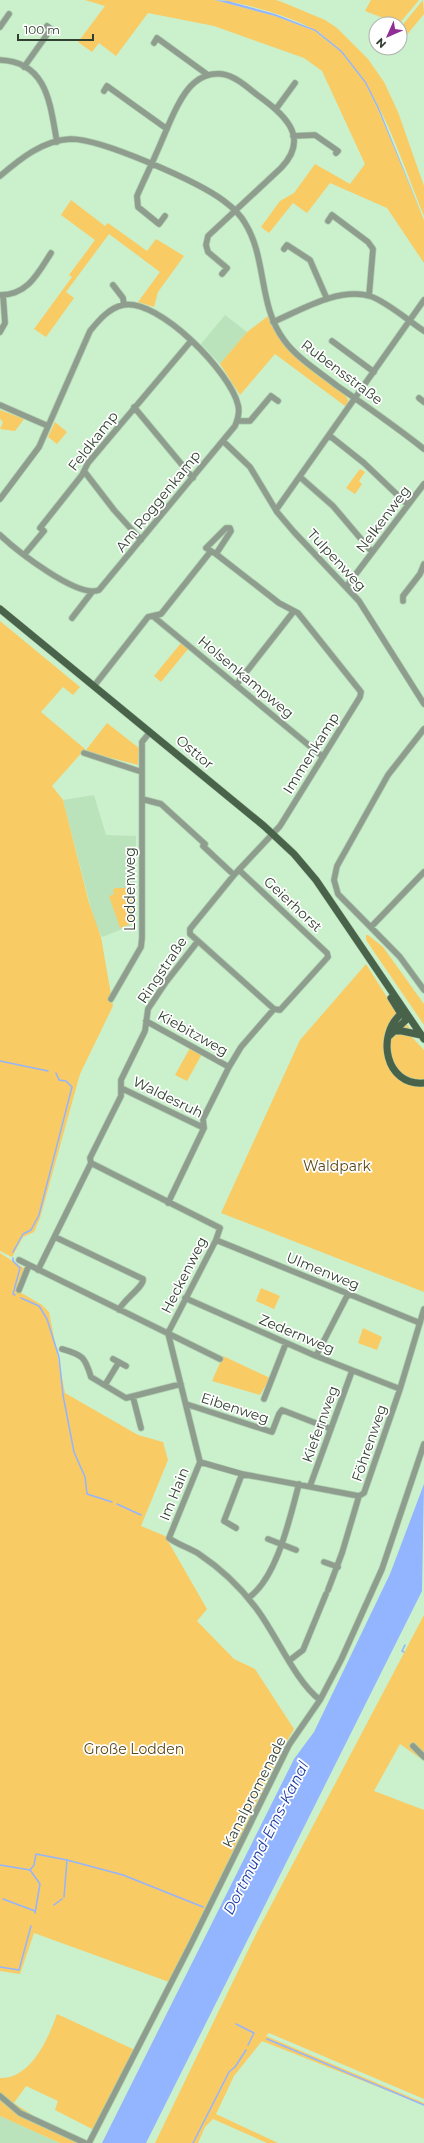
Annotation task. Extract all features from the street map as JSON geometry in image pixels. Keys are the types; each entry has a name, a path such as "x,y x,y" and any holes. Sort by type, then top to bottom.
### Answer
{"main road":[{"name":"Osttor","path":"0,609 272,834 312,875 405,1016 422,1037"},
{"path":"387,1037 405,1016"},
{"path":"405,1016 392,1022 387,1037 386,1048 393,1068 409,1081 424,1083"},
{"path":"393,1031 402,1031 422,1037"}],"street":[{"path":"0,27 9,14"},
{"path":"24,67 51,29 48,26"},
{"path":"154,43 157,38 208,75"},
{"path":"0,60 12,61 24,67 38,78 48,93 56,142"},
{"path":"165,216 159,224 141,211 137,204 137,196 167,129 187,90 197,80 208,75 220,74 234,78 276,109 288,120 293,136 292,151 285,164 208,236 206,241 208,252 227,268 222,274"},
{"path":"276,109 295,83"},
{"path":"104,91 107,86 167,129"},
{"path":"293,136 315,135 338,151 336,153"},
{"name":"Rubensstraße","path":"0,176 26,155 56,142 71,139 109,147 214,194 235,210 249,230 273,322 284,340 295,352 355,399 424,449"},
{"path":"328,221 332,216 368,242 373,249 369,296"},
{"path":"284,249 287,245 310,260 327,299"},
{"path":"0,332 4,323 2,295 15,293 27,287 51,253"},
{"path":"113,285 123,298 124,305"},
{"path":"273,322 327,299 351,294 369,296 380,301 424,331"},
{"path":"276,510 330,436 424,300"},
{"path":"0,498 39,447 90,331 103,316 124,305 151,310 191,341 213,364 231,389 238,405 237,420 250,421 271,396 278,401"},
{"name":"Feldkamp","path":"24,555 44,531 40,528 84,471 88,463 191,341"},
{"path":"332,341 374,372"},
{"path":"419,398 424,402"},
{"path":"0,404 48,426"},
{"path":"134,408 193,478"},
{"name":"Am Roggenkamp","path":"72,618 92,592 100,590 106,584 223,441 237,420"},
{"path":"330,436 364,463 408,505"},
{"name":"Tulpenweg","path":"223,441 250,467 276,510 365,610 424,704"},
{"path":"84,471 114,510 142,540"},
{"path":"300,477 333,506 372,552"},
{"name":"Nelkenweg","path":"346,587 424,484"},
{"path":"0,535 24,555 62,579 92,592"},
{"path":"94,686 148,617 154,617 161,614 213,552 279,603 294,611 236,685"},
{"path":"403,601 403,596 420,574 424,564"},
{"name":"Immenkamp","path":"272,834 280,826 360,698 361,692 309,626 294,611"},
{"name":"Holsenkampweg","path":"154,617 323,757"},
{"path":"424,729 388,775 336,869 335,887 338,894 400,957 424,990"},
{"name":"Loddenweg","path":"111,999 141,947 142,742 150,732"},
{"path":"84,752 142,772"},
{"path":"142,799 161,804 205,844 203,846 234,875"},
{"name":"Ringstraße","path":"38,1270 91,1164 90,1158 121,1096 121,1080 146,1031 148,1009 166,982 198,941 190,934 190,929 234,875 272,834"},
{"name":"Geierhorst","path":"239,870 327,953 328,957 280,1010 274,1009"},
{"path":"371,927 424,872"},
{"path":"91,1164 168,1203 204,1128 203,1119 229,1067 241,1047 274,1009 198,941"},
{"name":"Kiebitzweg","path":"146,1021 229,1067"},
{"name":"Waldesruh","path":"121,1088 204,1128"},
{"name":"Heckenweg","path":"168,1203 220,1228 216,1240 168,1333"},
{"path":"55,1237 143,1279 142,1285 126,1299 119,1310"},
{"name":"Ulmenweg","path":"216,1240 420,1323"},
{"path":"19,1260 220,1359"},
{"path":"19,1290 29,1265"},
{"path":"316,1356 348,1294"},
{"name":"Zedernweg","path":"185,1298 316,1356 400,1389"},
{"name":"Föhrenweg","path":"200,1462 242,1474 359,1496 364,1493 400,1389 424,1309"},
{"name":"Im Hain","path":"168,1333 200,1462 169,1538 208,1560 248,1598 273,1632 312,1692 320,1700"},
{"path":"264,1399 286,1343"},
{"path":"62,1349 82,1356 86,1359 91,1377 126,1398 181,1384"},
{"path":"113,1359 126,1366"},
{"path":"105,1386 119,1362"},
{"name":"Kiefernweg","path":"310,1486 352,1371"},
{"path":"133,1397 141,1428"},
{"name":"Eibenweg","path":"186,1404 272,1432 282,1410 331,1428"},
{"name":"Kanalpromenade","path":"89,2143 191,1944 289,1744 320,1700 355,1631 382,1569 424,1444"},
{"path":"236,1528 224,1522 242,1474"},
{"path":"248,1598 262,1585 282,1544 299,1484"},
{"path":"290,1660 303,1650 338,1567 359,1496"},
{"path":"268,1539 296,1550"},
{"path":"324,1562 338,1567"},
{"path":"413,1746 424,1757"},
{"path":"0,2096 20,2113 85,2143"}],"shaded area":[{"path":"225,315 247,332 220,364 201,344"},
{"path":"94,795 106,835 136,836 135,924 102,937 94,920 63,800"},
{"path":"0,2116 60,2143 0,2143"}],"green space":[{"path":"85,0 215,0 275,16 315,31 341,52 365,83 378,109 424,220 424,263 387,208 330,183 307,213 293,203 269,233 261,227 280,201 294,193 315,164 350,184 365,164 322,71 304,58 214,26 148,13 116,56 99,43 92,52 78,42 105,6"},
{"path":"222,0 276,0 282,2 325,20 337,28 368,59 384,82 398,112 424,186 424,216 397,146 386,122 362,78 346,58 321,33 317,31 293,20 270,12"},
{"path":"371,0 419,0 406,16 378,16 365,11"},
{"path":"423,0 424,14 408,33 408,18"},
{"path":"71,200 105,226 108,223 147,251 156,239 184,256 158,292 154,307 138,302 160,272 109,234 66,292 74,298 46,337 34,329 72,277 69,275 95,240 61,215"},
{"path":"268,316 274,329 291,352 311,370 346,396 349,402 345,406 275,354 240,395 220,364 247,332"},
{"path":"0,410 24,419 15,431 0,429 3,422 0,419"},
{"path":"55,422 67,432 57,444 48,437"},
{"path":"360,469 365,472 359,481 362,484 355,494 346,488"},
{"path":"0,621 80,687 73,695 63,687 41,712 85,749 52,786 63,800 89,903 101,937 113,1006 80,1074 40,1218 34,1232 23,1237 12,1257 0,1251"},
{"path":"181,643 188,649 161,682 154,676"},
{"path":"107,723 139,748 138,765 92,753 86,750"},
{"path":"115,888 133,888 133,923 120,928 109,896 114,894 113,890"},
{"path":"366,935 383,947 424,1004 424,1025 366,940"},
{"name":"Waldpark","path":"366,964 404,1024 406,1023 411,1030 410,1035 424,1050 424,1292 221,1213 300,1040"},
{"path":"190,1048 202,1054 187,1081 175,1075"},
{"name":"Große Lodden","path":"0,1253 25,1269 18,1291 42,1305 49,1312 65,1393 138,1435 163,1442 168,1460 141,1526 165,1536 207,1609 197,1621 234,1659 255,1669 294,1729 285,1744 169,1982 34,1933 20,1974 0,1971"},
{"path":"261,1288 280,1296 274,1309 256,1301"},
{"path":"363,1328 382,1337 377,1350 358,1343"},
{"path":"223,1356 270,1378 260,1395 212,1381"},
{"path":"424,1615 424,1761 400,1744 374,1791 424,1810 424,2099 269,2033 266,2036 424,2103 424,2105 262,2041 234,2076 216,2114 278,2143 267,2143 213,2119 205,2127 198,2143 155,2143 257,1932"},
{"path":"57,2014 135,2050 94,2130 55,2110 58,2101 26,2086 14,2103 46,2124 87,2141 86,2143 60,2143 0,2116 0,2078 11,2077 21,2072 29,2065 43,2046"}],"water":[{"path":"215,0 228,1 275,14 316,30 342,51 366,82 379,108 424,220 378,109 365,83 341,52 315,31 275,16"},
{"name":"Dortmund-Ems-Kanal","path":"424,1484 422,1591 146,2143 102,2143 294,1759 314,1732 390,1574"}],"waterway":[{"path":"0,1061 48,1071"},
{"path":"13,1252 23,1234 31,1230 39,1215 72,1087 66,1081 59,1080 56,1073"},
{"path":"13,1258 13,1261 20,1268 13,1294 15,1295"},
{"path":"21,1298 39,1306 47,1319 59,1357 63,1395 74,1452 85,1477 87,1494 112,1502"},
{"path":"117,1504 141,1515"},
{"path":"404,1652 402,1651 405,1645"},
{"path":"35,1913 40,1884 30,1870 34,1865 36,1854 67,1860 64,1897"},
{"path":"67,1860 123,1875 203,1907"},
{"path":"0,1865 30,1870"},
{"path":"3,1899 35,1911"},
{"path":"54,1905 62,1899"},
{"path":"0,1967 19,1970 31,1926"},
{"path":"236,2024 254,2033 248,2045"},
{"path":"267,2039 424,2105"},
{"path":"193,2143 229,2072 235,2067 246,2050"}]}
